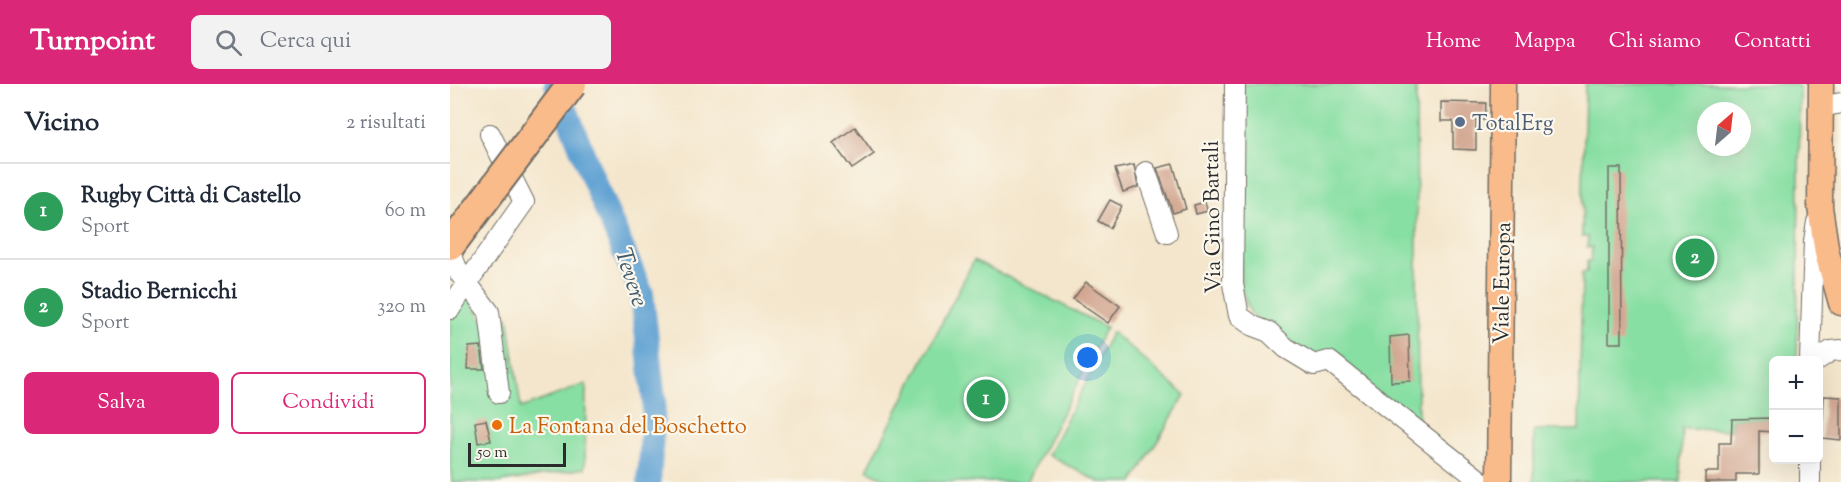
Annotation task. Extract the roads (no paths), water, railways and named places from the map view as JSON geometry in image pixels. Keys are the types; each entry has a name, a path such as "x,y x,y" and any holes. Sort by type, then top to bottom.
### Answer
{"highway":[{"path":"450,220 551,84"},
{"path":"450,246 572,84"}],"main road":[{"name":"Viale Europa","path":"1499,482 1503,84"},
{"path":"1828,98 1820,152 1820,207 1833,241 1841,303"}],"street":[{"name":"Via Gino Bartali","path":"1235,84 1233,284 1239,316 1253,326 1269,332 1286,348 1314,364 1329,361 1482,482"},
{"path":"450,309 524,202 490,134"},
{"path":"1146,172 1167,233"},
{"path":"1810,356 1814,241 1820,207"},
{"path":"450,251 458,272 494,309 499,393"},
{"path":"1823,356 1831,351 1841,350"},
{"path":"1810,464 1810,482"}],"waterway":[{"name":"Tevere","path":"556,84 595,184 642,294 654,402 649,482"}],"place":[{"name":"TotalErg","path":"1460,122"},
{"name":"Stadio Bernicchi","path":"1695,258"},
{"name":"Rugby Città di Castello","path":"986,399"},
{"name":"La Fontana del Boschetto","path":"497,425"}]}
